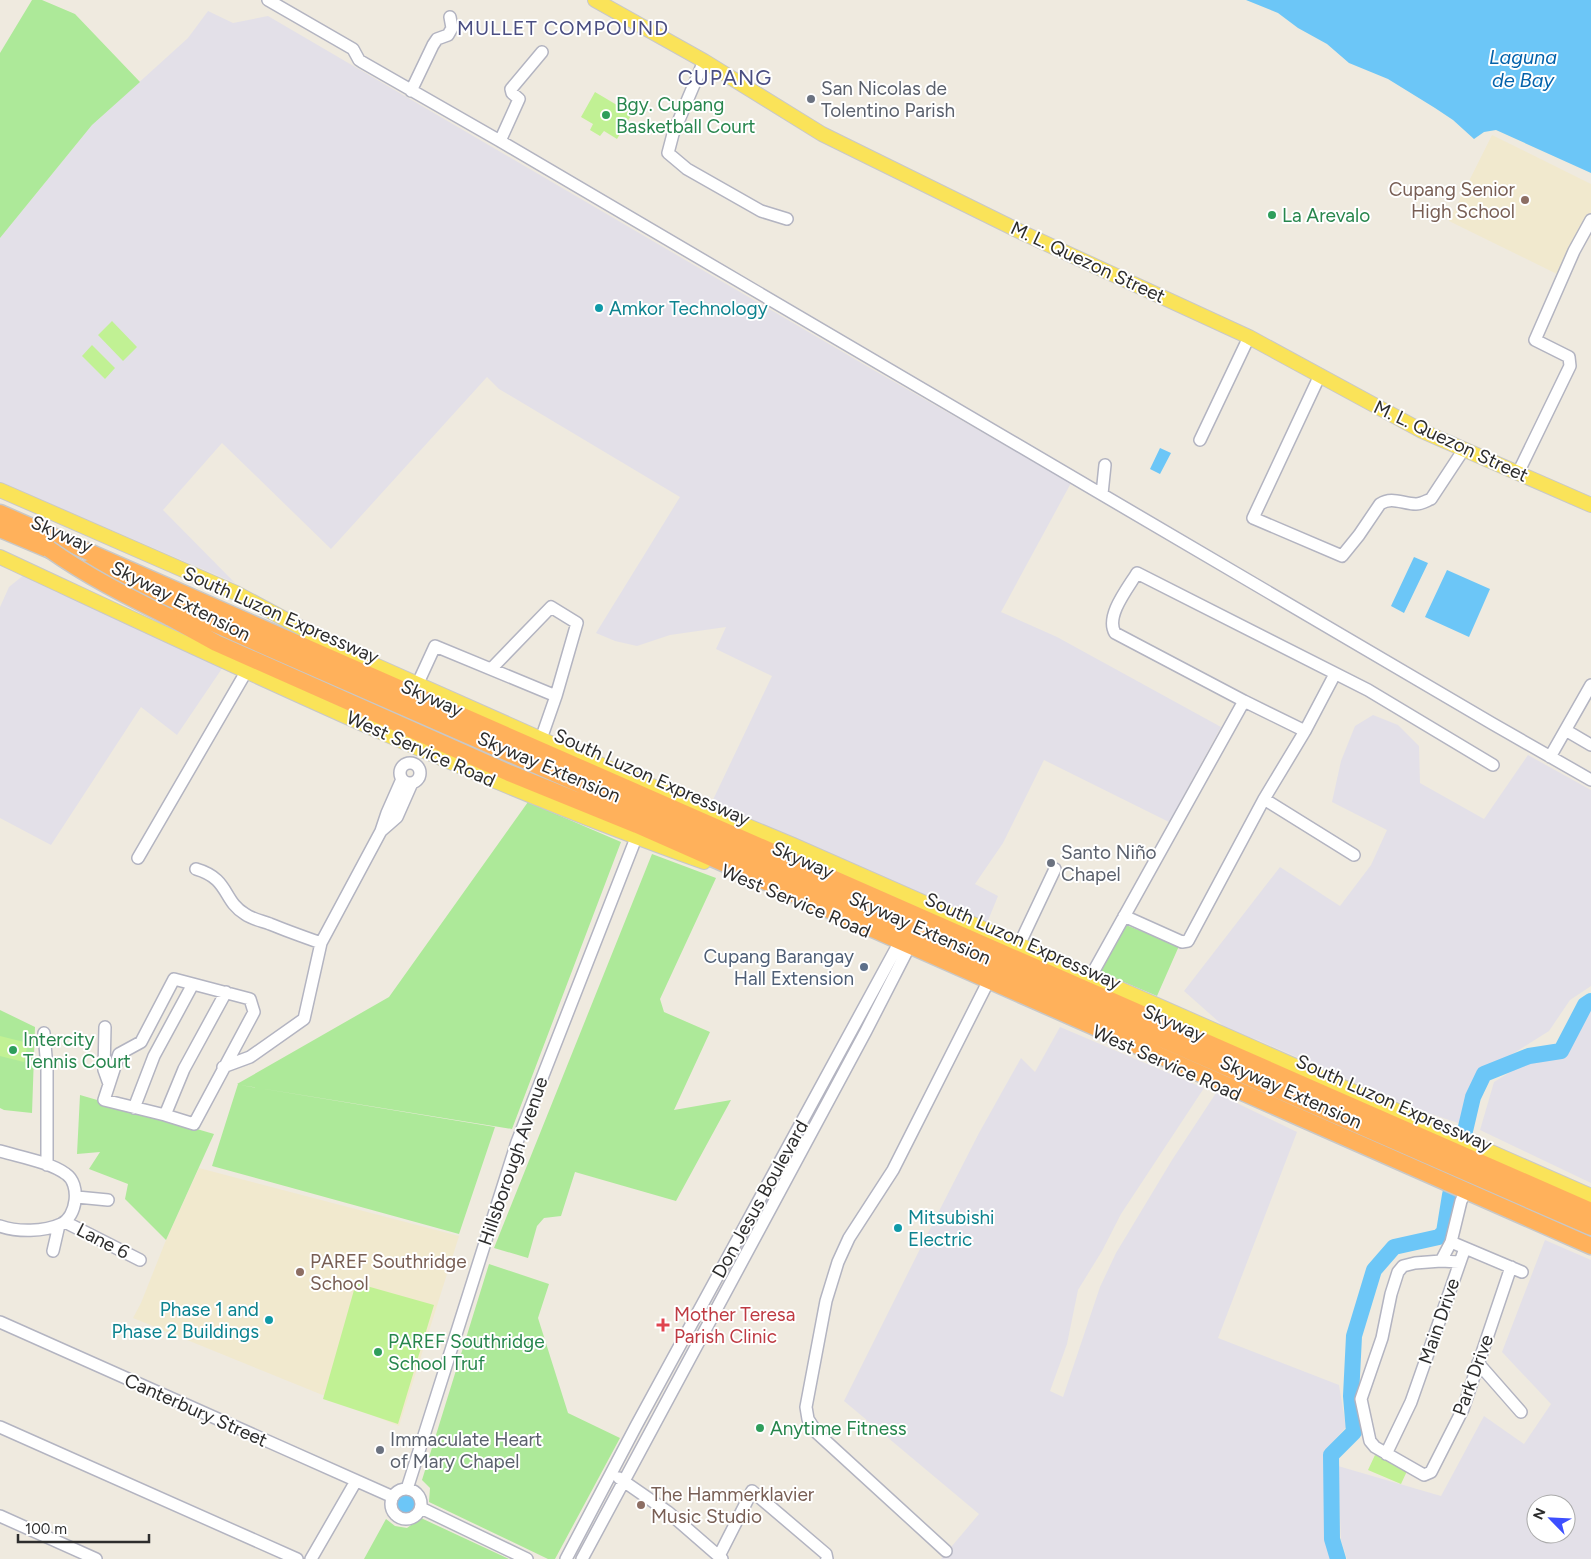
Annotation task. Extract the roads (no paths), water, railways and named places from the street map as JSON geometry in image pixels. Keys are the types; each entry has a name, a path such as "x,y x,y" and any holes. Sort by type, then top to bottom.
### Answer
{"highway":[{"name":"Skyway Extension","path":"0,505 1591,1201"},
{"name":"South Luzon Expressway","path":"0,513 1461,1147 1591,1211"},
{"name":"Skyway","path":"0,523 1591,1220"},
{"name":"Skyway","path":"0,529 1591,1227"},
{"name":"South Luzon Expressway","path":"0,538 1456,1183 1591,1232"},
{"name":"Skyway Extension","path":"49,549 72,566 103,584 216,643 509,773 655,833 1591,1248"}],"main road":[{"name":"M. L. Quezon Street","path":"595,0 704,61 822,134 1023,233 1249,337 1422,431 1591,505"},
{"path":"0,490 236,593 350,654 541,739 694,802 1091,976 1461,1147 1591,1196"},
{"name":"West Service Road","path":"0,558 420,750 636,838 729,871 986,984 1456,1183 1591,1248"}],"street":[{"path":"268,0 354,49 362,62 411,91 500,141 1591,780"},
{"path":"411,91 437,39 448,35 452,28 450,17"},
{"path":"500,141 519,101 511,89 542,52"},
{"path":"704,61 673,134 668,153 687,169 761,211 787,219"},
{"path":"1518,473 1570,366 1569,357 1535,340 1574,251 1591,220"},
{"path":"1200,440 1249,337"},
{"path":"1320,375 1253,518 1342,556 1380,504 1390,500 1416,504 1431,499 1464,449"},
{"path":"1102,494 1105,465"},
{"path":"1305,731 1115,633 1112,628 1113,615 1136,573 1376,695 1493,765"},
{"path":"491,670 551,607 577,623 556,696 541,739"},
{"path":"418,683 435,646 556,696"},
{"path":"138,858 246,672"},
{"path":"1124,916 1182,942 1188,941 1264,799 1305,731 1336,674"},
{"path":"1550,757 1567,731 1591,685"},
{"path":"1091,976 1244,701"},
{"path":"1567,731 1591,745"},
{"path":"414,763 420,750"},
{"path":"223,1067 250,1057 304,1019 321,943 381,831 387,813 408,784 418,780 421,774 420,768 414,763 403,765 400,770 408,784"},
{"path":"1264,799 1354,855"},
{"name":"Hillsborough Avenue","path":"407,1489 517,1142 636,838"},
{"path":"196,869 214,876 227,892 233,904 246,915 321,943"},
{"path":"1019,945 1055,869"},
{"name":"Don Jesus Boulevard","path":"566,1559 807,1112 903,947"},
{"name":"Don Jesus Boulevard","path":"582,1559 818,1119 903,947"},
{"path":"174,979 193,984 250,999 254,1012 240,1042 223,1067 194,1124 104,1100 119,1054 141,1042 174,979"},
{"path":"134,1108 154,1056 193,984"},
{"path":"946,1551 817,1433 808,1419 806,1407 826,1301 838,1262 849,1238 893,1170 986,984"},
{"path":"165,1115 184,1069 226,992"},
{"path":"105,1026 104,1070 109,1084"},
{"path":"45,1036 47,1165"},
{"path":"240,1042 250,1057"},
{"path":"105,1050 119,1054"},
{"path":"807,1112 818,1119"},
{"path":"0,1151 47,1165 65,1173 75,1185 77,1197 62,1224 53,1251"},
{"path":"1441,1261 1451,1242 1461,1201 1456,1183"},
{"path":"77,1197 108,1200"},
{"path":"0,1226 25,1231 62,1224"},
{"name":"Lane 6","path":"62,1224 140,1260"},
{"path":"1451,1242 1465,1248"},
{"name":"Main Drive","path":"1386,1454 1411,1402 1465,1248"},
{"name":"Park Drive","path":"1386,1454 1424,1474 1431,1472 1463,1409 1478,1363 1517,1269 1465,1248"},
{"path":"1386,1454 1370,1441 1361,1399 1382,1338 1391,1294 1398,1272 1403,1266 1414,1263 1459,1262"},
{"name":"Canterbury Street","path":"0,1322 393,1497"},
{"path":"1478,1363 1521,1412"},
{"path":"0,1427 297,1559"},
{"path":"611,1473 668,1512 721,1558 752,1491 826,1554 827,1559"},
{"path":"312,1559 356,1481"},
{"path":"407,1489 416,1492 420,1497 421,1508 419,1513 411,1519 400,1518 393,1512 391,1502 398,1491 407,1489"},
{"path":"421,1508 527,1559"},
{"path":"0,1516 96,1559"},
{"path":"577,1536 590,1543"}],"water":[{"name":"Laguna de Bay","path":"1246,0 1591,0 1591,173 1496,130 1484,132 1474,139 1453,120 1388,79 1349,63 1327,44 1298,28 1278,13"},
{"path":"1160,448 1171,453 1160,474 1150,469"},
{"path":"1414,557 1428,563 1404,613 1391,606"},
{"path":"1447,570 1490,589 1469,637 1425,617"},
{"path":"406,1493 414,1496 417,1504 414,1512 406,1515 398,1512 395,1504 398,1496"}],"waterway":[{"path":"1338,1559 1332,1539 1331,1455 1354,1432 1351,1396 1354,1336 1374,1270 1394,1247 1439,1237 1444,1232 1450,1195 1473,1097 1484,1074 1529,1056 1561,1051 1585,1005 1591,1001"}],"place":[{"name":"San Nicolas de Tolentino Parish","path":"811,99"},
{"name":"Bgy. Cupang Basketball Court","path":"606,115"},
{"name":"Cupang Senior High School","path":"1525,200"},
{"name":"La Arevalo","path":"1272,215"},
{"name":"Amkor Technology","path":"599,308"},
{"name":"Santo Niño Chapel","path":"1051,863"},
{"name":"Cupang Barangay Hall Extension","path":"864,967"},
{"name":"Intercity Tennis Court","path":"13,1050"},
{"name":"Mitsubishi Electric","path":"898,1228"},
{"name":"PAREF Southridge School","path":"300,1272"},
{"name":"Phase 1 and Phase 2 Buildings","path":"269,1320"},
{"name":"Mother Teresa Parish Clinic","path":"663,1325"},
{"name":"PAREF Southridge School Truf","path":"378,1352"},
{"name":"Anytime Fitness","path":"760,1428"},
{"name":"Immaculate Heart of Mary Chapel","path":"380,1450"},
{"name":"The Hammerklavier Music Studio","path":"641,1505"}],"district":[{"name":"MULLET COMPOUND","path":"563,28"},
{"name":"CUPANG","path":"725,77"}]}
